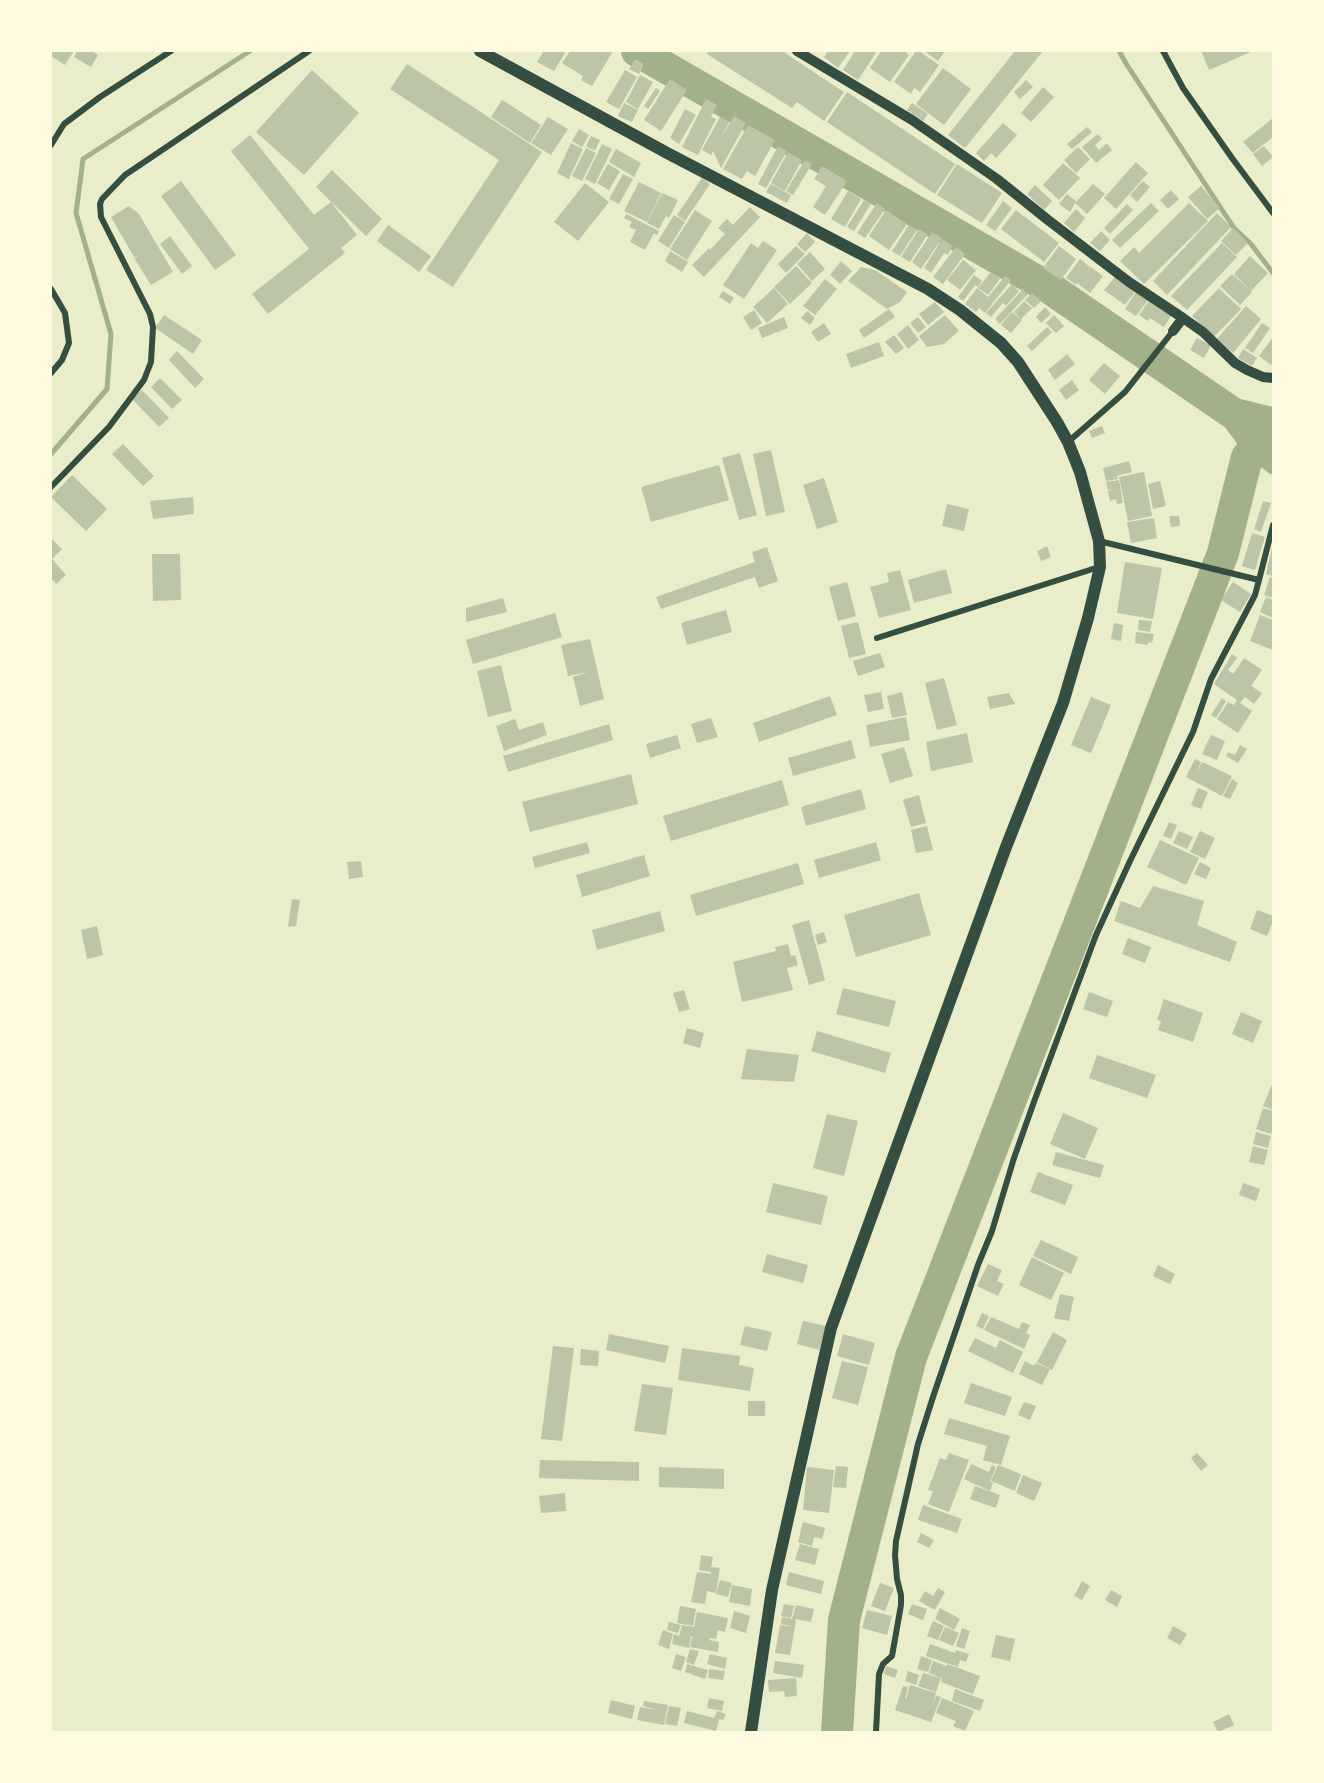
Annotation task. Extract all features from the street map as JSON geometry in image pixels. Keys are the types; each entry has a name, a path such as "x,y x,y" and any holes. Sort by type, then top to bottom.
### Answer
{"main road":[{"path":"480,51 669,154 927,289 960,310 1018,362 1057,422 1080,472 1100,541 1100,567 1089,618 1063,703 1006,847 831,1328 772,1590 751,1732"}],"street":[{"path":"51,145 64,124 100,97 171,51"},
{"path":"51,487 122,411 144,380 151,362 153,327 150,314 101,217 102,199 125,175 309,51"},
{"path":"797,51 956,149 1130,282 1203,332 1235,363 1263,377 1273,378"},
{"path":"1163,51 1183,88 1273,213"},
{"path":"51,289 65,313 69,343 62,360 51,373"},
{"path":"1068,442 1112,405 1138,376 1183,318"},
{"path":"876,1732 879,1674 883,1664 892,1656 901,1605 895,1555 896,1540 918,1444 933,1397 978,1265 992,1231 1014,1158 1096,935 1193,732 1210,679 1255,595 1273,525"},
{"path":"1100,541 1259,580"},
{"path":"877,638 1100,567"}],"shaded area":[{"path":"1196,388 1273,407 1273,474 1247,457"}],"building":[{"path":"51,51 74,51 65,65 51,56"},
{"path":"77,51 92,51 98,55 91,67 74,57"},
{"path":"544,51 566,51 554,71 537,62"},
{"path":"570,51 613,51 592,86 581,80 583,76 562,63"},
{"path":"709,51 782,51 844,92 824,121 797,102 792,108 707,54"},
{"path":"828,51 850,51 838,68 824,57"},
{"path":"855,51 877,51 858,80 843,70"},
{"path":"881,51 904,51 909,55 890,82 870,68"},
{"path":"916,51 939,65 920,92 914,88 911,94 894,82"},
{"path":"924,51 945,51 938,61"},
{"path":"1015,51 1043,51 965,148 948,135"},
{"path":"1201,51 1253,51 1209,70"},
{"path":"635,59 644,64 639,74 629,69"},
{"path":"407,64 542,152 453,287 426,270 499,160 390,89"},
{"path":"943,68 971,89 944,125 916,104"},
{"path":"312,70 359,113 304,175 256,132"},
{"path":"625,70 637,77 619,109 606,102"},
{"path":"640,75 653,82 638,109 626,102"},
{"path":"670,79 687,90 661,131 644,120"},
{"path":"1026,80 1033,87 1020,99 1014,92"},
{"path":"1043,87 1054,97 1031,122 1021,113"},
{"path":"656,88 660,91 648,109 644,106"},
{"path":"847,92 955,164 935,194 827,122"},
{"path":"706,99 717,105 711,117 716,119 698,155 682,147"},
{"path":"502,100 541,125 530,143 491,117"},
{"path":"624,103 638,110 632,122 618,116"},
{"path":"912,103 928,114 923,121 907,110"},
{"path":"685,109 696,115 679,144 670,138"},
{"path":"734,116 746,123 721,168 713,151 711,155 702,150 720,117 729,122 721,138"},
{"path":"548,117 568,129 551,155 531,143"},
{"path":"1273,118 1273,137 1253,153 1243,142"},
{"path":"1003,123 1017,135 996,158 991,153 984,161 976,153"},
{"path":"748,125 775,140 755,176 747,171 742,179 723,169"},
{"path":"1087,127 1092,132 1072,149 1067,144"},
{"path":"579,129 589,135 582,147 572,141"},
{"path":"1098,134 1102,139 1095,145 1099,150 1107,143 1112,150 1096,163 1082,147"},
{"path":"250,135 314,215 331,202 357,235 341,248 345,253 268,314 252,294 309,249 231,151"},
{"path":"591,136 600,140 595,151 586,146"},
{"path":"571,143 583,149 569,179 557,173"},
{"path":"602,144 612,149 595,184 585,179"},
{"path":"778,146 787,151 766,188 758,184"},
{"path":"1264,146 1273,157 1262,166 1253,154"},
{"path":"1078,147 1090,159 1076,173 1064,160"},
{"path":"586,148 596,153 582,181 572,176"},
{"path":"616,149 641,163 634,177 609,162"},
{"path":"788,152 802,160 785,191 771,183"},
{"path":"805,160 812,164 793,195 786,191"},
{"path":"1136,162 1148,173 1116,209 1104,198"},
{"path":"1063,163 1080,178 1059,200 1043,185"},
{"path":"608,164 620,171 609,190 597,183"},
{"path":"957,164 1002,193 982,223 937,195"},
{"path":"822,166 847,181 825,215 813,207 826,186 814,179"},
{"path":"332,170 382,219 366,236 316,187"},
{"path":"623,174 633,179 619,204 609,199"},
{"path":"702,178 710,184 685,221 677,215"},
{"path":"181,181 236,255 215,270 161,196"},
{"path":"1143,181 1150,187 1137,202 1130,195"},
{"path":"639,182 661,193 647,222 624,211"},
{"path":"585,183 609,202 578,241 554,222"},
{"path":"771,184 791,195 787,203 766,192"},
{"path":"1093,184 1105,194 1087,214 1075,203"},
{"path":"1035,185 1052,201 1044,210 1027,194"},
{"path":"1201,186 1220,208 1207,219 1188,197"},
{"path":"1171,190 1179,199 1168,209 1160,200"},
{"path":"848,191 861,199 845,227 831,219"},
{"path":"662,193 678,200 669,218 666,216 659,229 647,223"},
{"path":"1067,194 1076,201 1070,212 1059,204"},
{"path":"864,200 871,204 854,231 847,227"},
{"path":"1003,201 1012,208 995,231 986,225"},
{"path":"877,203 885,209 865,238 857,233"},
{"path":"1151,203 1159,211 1120,248 1112,240"},
{"path":"1189,203 1208,221 1144,284 1120,261 1134,247 1139,253"},
{"path":"1127,204 1133,210 1110,234 1104,228"},
{"path":"129,206 139,214 173,272 151,285 134,258 140,255 134,257 111,217"},
{"path":"750,207 760,217 704,277 692,265 725,234 718,228 727,219 733,225"},
{"path":"1076,209 1085,218 1074,232 1064,223"},
{"path":"695,210 712,221 687,260 670,249"},
{"path":"886,210 907,224 889,250 869,236"},
{"path":"1016,210 1059,243 1044,262 1001,229"},
{"path":"1217,213 1231,227 1167,295 1153,281"},
{"path":"626,214 659,231 657,235 654,233 645,250 630,242 636,230 629,227 632,222 624,218"},
{"path":"674,215 685,222 669,248 658,241"},
{"path":"388,225 431,256 419,272 377,241"},
{"path":"909,225 917,230 900,256 892,251"},
{"path":"1233,228 1248,243 1236,255 1221,241"},
{"path":"919,229 928,234 910,262 901,257"},
{"path":"1101,231 1110,240 1100,251 1090,243"},
{"path":"932,232 942,238 921,269 912,262"},
{"path":"807,233 815,242 805,252 797,244"},
{"path":"170,236 192,266 182,274 160,244"},
{"path":"942,239 953,246 948,255 944,253 931,273 924,268"},
{"path":"763,241 777,250 744,299 723,285 751,243 758,248"},
{"path":"1222,243 1237,257 1187,310 1171,296"},
{"path":"796,246 805,254 786,273 778,264"},
{"path":"1059,246 1076,259 1061,280 1043,268"},
{"path":"956,247 965,254 943,284 933,277"},
{"path":"670,251 688,262 682,272 665,261"},
{"path":"810,252 825,269 812,281 797,264"},
{"path":"1250,256 1268,273 1251,291 1234,274"},
{"path":"1080,259 1090,267 1087,272 1091,267 1103,276 1090,293 1066,278"},
{"path":"963,260 976,270 960,290 947,280"},
{"path":"841,261 852,271 840,284 830,275"},
{"path":"796,266 812,283 790,304 774,287"},
{"path":"861,267 875,270 907,292 900,302 887,309 848,281"},
{"path":"991,272 1000,279 988,295 978,288"},
{"path":"1232,274 1252,292 1240,305 1220,286"},
{"path":"974,275 982,281 978,287 975,285 963,301 958,297"},
{"path":"1005,276 1011,280 985,313 979,308 976,312 965,304 977,288 988,297"},
{"path":"1115,277 1135,292 1125,305 1104,290"},
{"path":"825,279 837,289 815,315 803,306"},
{"path":"1012,284 1019,291 1006,306 1003,303 991,317 986,313"},
{"path":"774,288 788,304 767,323 753,307"},
{"path":"1219,288 1241,309 1214,337 1192,316"},
{"path":"1023,289 1028,294 1000,324 995,319"},
{"path":"723,291 734,298 730,304 719,297"},
{"path":"1136,292 1148,300 1136,316 1125,309"},
{"path":"1032,293 1041,301 1034,308 1025,300"},
{"path":"1024,301 1032,308 1021,319 1014,312"},
{"path":"1149,301 1171,316 1164,327 1150,318 1148,321 1139,315"},
{"path":"935,302 944,312 928,325 919,314"},
{"path":"1246,306 1261,319 1233,353 1217,339"},
{"path":"1045,307 1051,314 1041,323 1036,317"},
{"path":"889,309 895,317 864,338 859,330"},
{"path":"754,310 762,323 751,330 743,317"},
{"path":"807,311 815,318 810,325 801,318"},
{"path":"1012,312 1022,320 1011,333 1001,325"},
{"path":"164,315 202,340 193,354 155,328"},
{"path":"945,315 959,331 944,344 927,347 919,336"},
{"path":"1054,315 1064,326 1056,333 1046,323"},
{"path":"784,317 788,328 762,338 758,328"},
{"path":"918,317 926,327 918,333 910,323"},
{"path":"824,323 831,334 818,342 811,332"},
{"path":"1262,323 1270,328 1253,353 1245,348"},
{"path":"908,325 919,340 908,349 897,334"},
{"path":"1047,327 1052,332 1032,351 1027,346"},
{"path":"894,335 904,348 896,354 885,342"},
{"path":"1273,337 1273,362 1271,365 1259,356"},
{"path":"1197,338 1211,345 1204,358 1190,350"},
{"path":"879,342 884,356 851,368 846,354"},
{"path":"1243,349 1257,358 1252,366 1238,358"},
{"path":"177,351 204,379 195,388 169,360"},
{"path":"1067,354 1075,364 1055,380 1048,370"},
{"path":"1104,363 1120,376 1105,394 1089,380"},
{"path":"160,378 182,400 172,409 151,387"},
{"path":"1072,380 1079,390 1066,400 1059,390"},
{"path":"142,390 169,418 159,427 132,399"},
{"path":"1102,426 1105,433 1092,438 1089,431"},
{"path":"123,444 154,476 143,486 112,454"},
{"path":"771,450 785,512 766,516 753,454"},
{"path":"740,453 757,515 739,520 722,458"},
{"path":"1129,461 1132,472 1117,476 1118,479 1106,481 1103,468"},
{"path":"719,465 729,500 651,522 641,487"},
{"path":"1144,472 1152,516 1128,521 1119,477"},
{"path":"72,475 107,509 86,531 51,497"},
{"path":"824,478 838,522 817,529 803,485"},
{"path":"1119,480 1123,503 1117,504 1116,499 1110,501 1108,491 1114,489 1108,490 1106,482"},
{"path":"1160,481 1166,506 1153,509 1148,484"},
{"path":"193,497 194,514 153,519 150,501"},
{"path":"1263,501 1271,503 1261,532 1254,529"},
{"path":"947,504 969,509 964,531 942,526"},
{"path":"1169,516 1179,516 1180,526 1171,527"},
{"path":"1154,518 1157,538 1131,543 1127,522"},
{"path":"1252,533 1265,537 1255,570 1242,566"},
{"path":"51,538 62,549 52,559 66,575 56,584 51,578"},
{"path":"1047,546 1051,557 1041,561 1037,551"},
{"path":"767,547 778,581 759,588 755,577 661,609 656,597 755,562 752,552"},
{"path":"1273,548 1273,576 1266,574"},
{"path":"152,554 180,554 181,600 153,601"},
{"path":"1125,562 1162,568 1153,619 1117,613"},
{"path":"946,569 952,593 914,603 908,580"},
{"path":"900,570 911,610 879,618 870,587 889,582 887,573"},
{"path":"1270,577 1273,578 1273,598 1264,595"},
{"path":"847,582 856,616 838,621 829,587"},
{"path":"1233,582 1251,594 1240,612 1221,600"},
{"path":"1266,597 1273,600 1273,618 1260,612"},
{"path":"503,598 507,612 466,622 466,608"},
{"path":"726,610 732,632 687,645 681,623"},
{"path":"555,613 562,637 473,664 466,640"},
{"path":"1260,615 1273,620 1273,650 1250,641"},
{"path":"1139,620 1152,621 1150,632 1138,630"},
{"path":"858,622 866,654 849,658 841,626"},
{"path":"1114,623 1123,625 1121,641 1111,639"},
{"path":"1136,632 1154,634 1152,643 1148,642 1148,645 1135,643"},
{"path":"590,639 604,699 580,706 573,677 587,672 568,676 561,645"},
{"path":"880,653 885,667 858,676 853,661"},
{"path":"1232,654 1237,658 1228,670 1233,674 1244,658 1262,670 1251,686 1262,693 1254,704 1245,697 1240,703 1252,711 1238,733 1217,719 1228,702 1234,705 1237,700 1214,684"},
{"path":"501,665 512,711 488,717 477,671"},
{"path":"944,678 957,725 937,730 925,683"},
{"path":"881,692 884,709 868,712 864,695"},
{"path":"902,692 907,715 892,718 887,696"},
{"path":"1009,693 1015,704 990,709 987,697"},
{"path":"830,696 837,715 759,742 753,723"},
{"path":"1091,697 1111,705 1091,753 1071,745"},
{"path":"1222,698 1226,701 1216,718 1211,715"},
{"path":"906,717 910,740 870,747 866,725"},
{"path":"711,718 718,737 697,743 691,724"},
{"path":"515,719 519,730 543,722 547,735 504,751 496,726"},
{"path":"609,724 613,740 508,772 503,756"},
{"path":"967,733 973,762 931,771 926,742"},
{"path":"677,735 681,748 650,758 646,744"},
{"path":"1211,735 1225,741 1217,760 1202,754"},
{"path":"851,740 856,758 793,776 788,758"},
{"path":"1240,745 1247,749 1238,763 1226,756 1228,752 1235,755"},
{"path":"904,747 913,776 890,783 881,754"},
{"path":"1195,759 1201,762 1195,776 1202,762 1232,776 1222,796 1186,777"},
{"path":"631,774 638,804 530,832 522,802"},
{"path":"1232,779 1238,783 1230,799 1223,796"},
{"path":"782,780 789,805 671,841 663,816"},
{"path":"1198,788 1208,792 1201,809 1191,805"},
{"path":"861,789 866,809 806,826 801,807"},
{"path":"919,795 926,823 911,827 903,800"},
{"path":"1169,822 1177,825 1171,839 1163,836"},
{"path":"927,826 933,850 916,853 911,830"},
{"path":"1179,831 1193,837 1187,849 1173,843"},
{"path":"1200,831 1215,838 1205,859 1190,852"},
{"path":"1160,840 1199,858 1186,885 1147,867"},
{"path":"587,842 590,853 535,868 532,857"},
{"path":"876,842 881,860 819,878 814,860"},
{"path":"644,855 650,876 582,897 576,875"},
{"path":"361,861 363,877 349,879 347,862"},
{"path":"1200,862 1211,868 1206,879 1194,874"},
{"path":"798,863 804,884 696,916 690,895"},
{"path":"1153,886 1204,901 1197,925 1237,942 1230,962 1114,921 1121,901 1140,908"},
{"path":"919,893 931,935 856,957 844,915"},
{"path":"292,899 300,900 296,926 288,927"},
{"path":"1257,910 1273,916 1267,936 1250,929"},
{"path":"660,911 665,931 597,950 592,930"},
{"path":"809,920 825,980 809,985 792,925"},
{"path":"97,926 103,955 87,959 81,930"},
{"path":"824,932 827,942 818,945 815,935"},
{"path":"1128,938 1151,947 1145,963 1122,954"},
{"path":"788,944 791,956 795,955 798,965 787,968 793,990 742,1002 733,962 776,951 775,947"},
{"path":"843,988 896,1001 889,1027 836,1014"},
{"path":"684,990 690,1009 679,1012 673,993"},
{"path":"1089,992 1113,1001 1107,1017 1083,1009"},
{"path":"1164,999 1203,1013 1193,1042 1158,1030 1161,1021 1157,1020"},
{"path":"1241,1012 1262,1021 1253,1043 1232,1034"},
{"path":"687,1028 704,1033 700,1048 683,1043"},
{"path":"817,1031 891,1053 885,1073 811,1051"},
{"path":"747,1049 799,1055 794,1082 741,1079"},
{"path":"1097,1055 1156,1075 1147,1098 1089,1078"},
{"path":"1273,1082 1273,1110 1263,1106"},
{"path":"1263,1108 1273,1111 1271,1134 1256,1129"},
{"path":"1063,1113 1098,1128 1085,1159 1050,1144"},
{"path":"827,1114 858,1121 844,1176 813,1168"},
{"path":"1256,1132 1271,1136 1268,1148 1253,1144"},
{"path":"1253,1146 1268,1150 1264,1165 1249,1162"},
{"path":"1056,1152 1104,1165 1100,1178 1052,1165"},
{"path":"1038,1172 1073,1185 1065,1205 1030,1192"},
{"path":"773,1183 828,1196 821,1225 766,1212"},
{"path":"1243,1183 1260,1189 1256,1201 1239,1195"},
{"path":"1041,1240 1078,1257 1071,1274 1033,1256"},
{"path":"767,1254 808,1265 803,1283 762,1272"},
{"path":"1032,1257 1064,1273 1051,1300 1019,1285"},
{"path":"988,1264 1002,1270 997,1281 1004,1284 998,1296 977,1286"},
{"path":"1158,1265 1175,1274 1170,1284 1153,1276"},
{"path":"1060,1294 1074,1297 1069,1321 1054,1318"},
{"path":"982,1313 989,1316 983,1329 976,1326"},
{"path":"991,1317 1019,1329 1022,1322 1030,1325 1026,1333 1030,1335 1024,1349 984,1330"},
{"path":"803,1321 826,1326 819,1350 797,1344"},
{"path":"745,1326 772,1332 767,1351 740,1345"},
{"path":"1053,1332 1067,1340 1052,1370 1037,1362"},
{"path":"609,1334 669,1346 665,1363 606,1350"},
{"path":"843,1334 875,1343 869,1365 837,1356"},
{"path":"975,1338 996,1348 1000,1340 1023,1352 1013,1373 968,1351"},
{"path":"553,1346 574,1348 562,1441 541,1439"},
{"path":"682,1348 740,1356 739,1365 754,1368 750,1391 678,1380"},
{"path":"581,1349 599,1351 598,1366 580,1365"},
{"path":"842,1361 868,1367 858,1405 832,1398"},
{"path":"1025,1361 1034,1366 1036,1363 1050,1369 1042,1385 1019,1374"},
{"path":"971,1383 1012,1397 1005,1416 964,1403"},
{"path":"642,1384 673,1388 666,1435 634,1431"},
{"path":"748,1401 765,1401 765,1416 748,1416"},
{"path":"1024,1402 1036,1406 1030,1420 1018,1415"},
{"path":"949,1418 1010,1436 1001,1465 998,1462 997,1464 983,1460 987,1446 944,1434"},
{"path":"949,1453 969,1460 949,1512 928,1504 933,1491 928,1490 940,1458 946,1460"},
{"path":"1197,1453 1208,1465 1201,1471 1191,1458"},
{"path":"540,1460 639,1462 639,1481 539,1478"},
{"path":"971,1464 989,1472 992,1465 996,1467 990,1482 993,1483 990,1491 964,1479"},
{"path":"998,1465 1021,1474 1015,1491 991,1481"},
{"path":"836,1466 848,1467 846,1488 833,1487"},
{"path":"659,1467 724,1469 724,1489 659,1487"},
{"path":"807,1467 834,1470 829,1513 803,1510"},
{"path":"1023,1475 1042,1483 1034,1501 1016,1493"},
{"path":"975,1486 1000,1495 996,1508 970,1499"},
{"path":"565,1493 566,1511 541,1513 539,1496"},
{"path":"923,1505 962,1519 957,1533 918,1520"},
{"path":"803,1522 825,1528 822,1539 814,1537 812,1546 798,1542"},
{"path":"921,1533 934,1540 929,1548 917,1542"},
{"path":"800,1544 819,1549 815,1565 795,1560"},
{"path":"701,1555 713,1557 711,1567 720,1568 716,1593 707,1591 705,1604 691,1602 697,1572 711,1574 711,1572 699,1570"},
{"path":"789,1572 824,1581 821,1594 786,1585"},
{"path":"720,1580 732,1583 728,1597 716,1594"},
{"path":"1082,1581 1090,1586 1082,1600 1074,1596"},
{"path":"880,1583 894,1588 885,1611 871,1606"},
{"path":"732,1585 752,1589 750,1606 729,1602"},
{"path":"938,1588 945,1592 935,1610 919,1601 925,1591 933,1596"},
{"path":"1111,1590 1122,1596 1117,1607 1105,1600"},
{"path":"784,1604 794,1606 791,1618 781,1616"},
{"path":"912,1604 927,1609 923,1620 908,1614"},
{"path":"796,1605 814,1609 811,1622 796,1619 795,1627 781,1624 782,1617 792,1619"},
{"path":"680,1606 696,1609 693,1626 677,1623"},
{"path":"940,1608 960,1619 954,1630 935,1619"},
{"path":"867,1610 892,1616 887,1635 862,1628"},
{"path":"734,1611 750,1616 746,1633 730,1628"},
{"path":"697,1612 728,1618 725,1632 718,1630 716,1639 710,1638 709,1640 719,1642 718,1652 690,1647 692,1638 695,1638 688,1636 691,1638 689,1648 672,1644 674,1634 679,1636 682,1625 694,1627"},
{"path":"933,1621 944,1626 938,1640 927,1636"},
{"path":"669,1622 681,1625 678,1633 667,1630"},
{"path":"780,1625 795,1627 790,1655 775,1653"},
{"path":"1173,1626 1187,1634 1180,1645 1167,1638"},
{"path":"945,1627 959,1633 953,1646 939,1640"},
{"path":"962,1628 970,1631 964,1649 956,1646"},
{"path":"663,1630 673,1634 669,1649 658,1645"},
{"path":"996,1635 1015,1639 1010,1661 991,1657"},
{"path":"930,1644 955,1653 956,1650 969,1654 966,1662 960,1660 958,1667 926,1656"},
{"path":"690,1649 699,1651 694,1665 686,1662"},
{"path":"676,1654 686,1657 681,1671 672,1668"},
{"path":"710,1654 727,1658 725,1669 707,1664"},
{"path":"921,1656 932,1660 928,1672 917,1669"},
{"path":"775,1661 804,1665 802,1678 773,1673"},
{"path":"933,1661 980,1676 973,1694 941,1682 942,1678 929,1673"},
{"path":"687,1664 708,1670 705,1679 685,1672"},
{"path":"886,1666 898,1670 895,1678 884,1674"},
{"path":"709,1669 725,1671 723,1680 708,1678"},
{"path":"908,1671 919,1675 916,1685 905,1681"},
{"path":"923,1673 941,1678 936,1692 918,1686"},
{"path":"796,1678 797,1696 785,1697 784,1691 769,1692 768,1680"},
{"path":"910,1685 936,1693 932,1706 936,1696 941,1697 931,1722 895,1710 903,1686 908,1687 906,1699"},
{"path":"955,1689 984,1700 980,1711 952,1701"},
{"path":"709,1698 724,1701 722,1711 707,1708"},
{"path":"942,1698 974,1711 965,1731 953,1726 956,1721 936,1713"},
{"path":"611,1700 635,1706 632,1719 608,1713"},
{"path":"644,1701 668,1705 664,1725 637,1720 640,1707 657,1710 643,1706"},
{"path":"669,1706 681,1708 677,1726 665,1724"},
{"path":"687,1711 714,1718 717,1711 726,1714 723,1720 719,1719 716,1731 684,1723"},
{"path":"1229,1714 1234,1725 1218,1732 1213,1722"}],"waterway":[{"path":"51,454 107,389 111,334 76,213 83,159 250,51"},
{"path":"637,51 1051,289 1231,412"},
{"path":"1119,51 1234,228 1251,244 1273,273"},
{"path":"837,1732 844,1620 911,1357 1223,553 1247,457 1266,436"}]}
